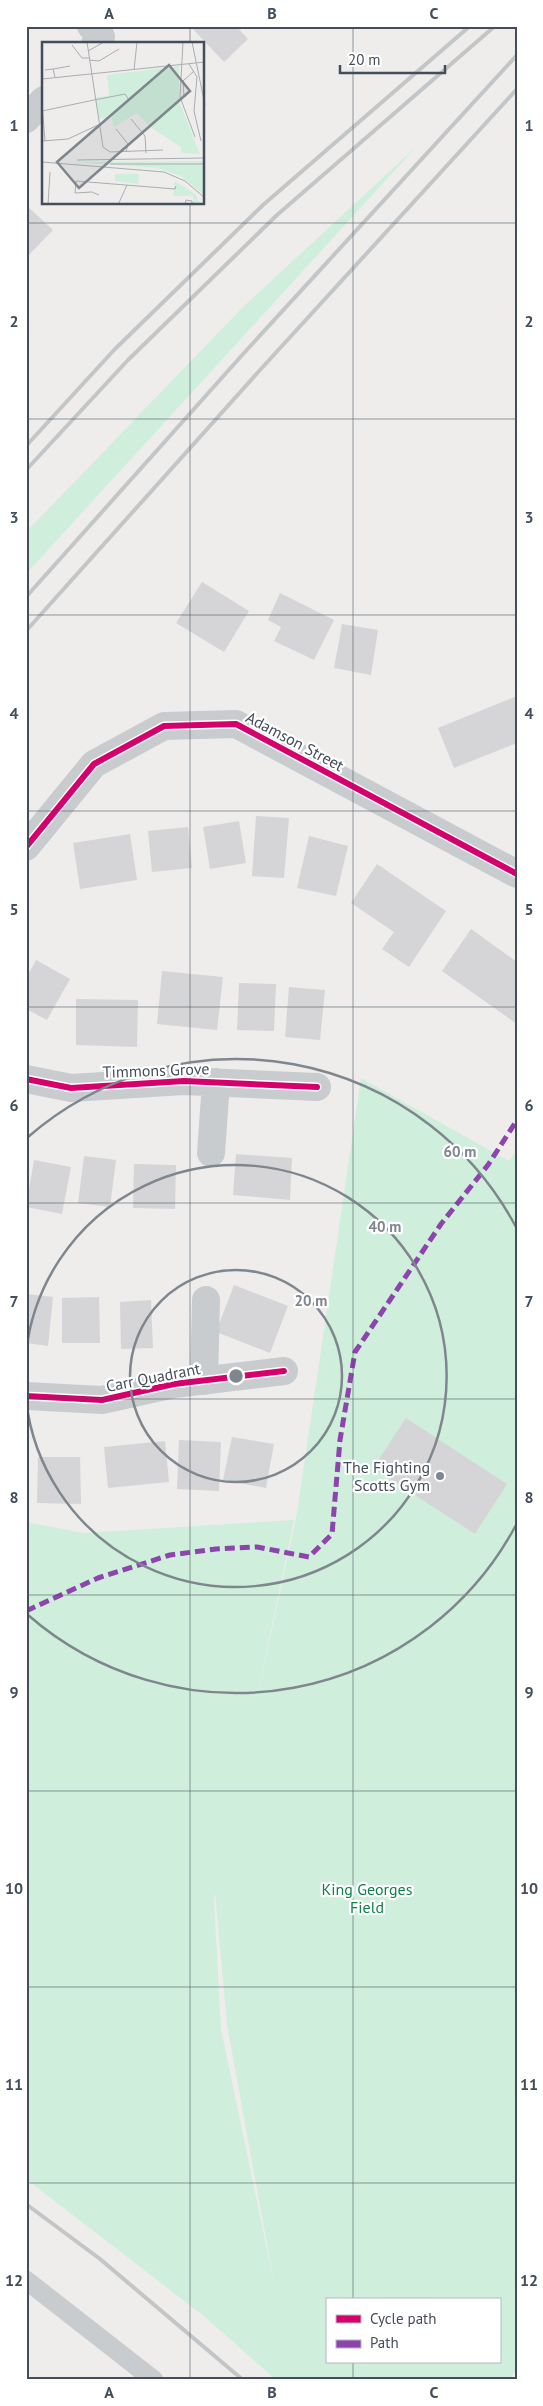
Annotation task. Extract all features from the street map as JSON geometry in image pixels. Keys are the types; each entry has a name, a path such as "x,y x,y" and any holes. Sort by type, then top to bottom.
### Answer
{"street":[{"path":"26,119 42,102"},
{"name":"Adamson Street","path":"26,847 94,764 164,726 236,724 517,874"},
{"name":"Timmons Grove","path":"26,1079 71,1088 184,1081 317,1087"},
{"name":"Timmons Grove","path":"211,1153 216,1082"},
{"name":"Carr Quadrant","path":"204,1380 206,1300"},
{"name":"Carr Quadrant","path":"26,1396 102,1400 174,1384 284,1371"}],"lane":[{"path":"26,2280 154,2380"}],"green space":[{"path":"417,146 26,574 26,532 244,306"},
{"name":"King Georges Field","path":"361,1078 509,1161 517,1149 517,2368 509,2380 276,2380 205,2317 26,2179 26,1522 83,1533 294,1520 253,1717 297,1513","holes":["215,1893 227,2025 274,2283 221,2029"]}],"building":[{"path":"190,26 236,26 248,39 224,62"},
{"path":"26,205 53,230 26,258"},
{"path":"202,582 249,611 224,652 176,623"},
{"path":"280,593 334,620 314,660 274,641 281,627 268,620"},
{"path":"342,624 378,630 371,675 334,668"},
{"path":"517,696 517,743 454,768 438,728"},
{"path":"256,816 289,818 284,878 252,876"},
{"path":"239,821 246,863 210,869 203,827"},
{"path":"188,827 192,868 152,872 148,831"},
{"path":"130,834 137,880 80,889 73,843"},
{"path":"309,836 348,846 336,896 297,888"},
{"path":"377,864 446,911 409,967 382,949 394,932 351,903"},
{"path":"471,929 517,962 517,1024 442,971"},
{"path":"36,960 70,979 47,1020 26,1009 26,978"},
{"path":"162,971 223,977 217,1030 157,1024"},
{"path":"239,983 276,984 274,1031 237,1030"},
{"path":"289,987 325,990 320,1040 285,1037"},
{"path":"76,999 138,1000 137,1047 76,1045"},
{"path":"236,1154 292,1158 290,1200 233,1195"},
{"path":"84,1156 116,1160 110,1207 78,1203"},
{"path":"34,1160 71,1167 62,1214 26,1207"},
{"path":"134,1164 176,1165 175,1209 133,1208"},
{"path":"234,1285 288,1306 270,1353 216,1332"},
{"path":"26,1294 53,1297 48,1346 26,1343"},
{"path":"99,1297 100,1343 62,1343 62,1298"},
{"path":"151,1300 153,1348 121,1349 120,1302"},
{"name":"The Fighting Scotts Gym","path":"406,1418 507,1484 475,1534 373,1468"},
{"path":"232,1437 274,1444 266,1488 223,1480"},
{"path":"179,1440 221,1442 219,1491 177,1489"},
{"path":"165,1441 169,1482 108,1488 104,1447"},
{"path":"38,1457 80,1457 81,1504 37,1503"}],"railway":[{"path":"26,446 114,350 263,205 470,26"},
{"path":"26,470 128,360 277,215 495,26"},
{"path":"26,597 244,353 517,55"},
{"path":"26,631 260,370 517,89"},
{"path":"26,2204 100,2259 243,2380"}],"marked path":[{"path":"26,1611 98,1578 170,1555 216,1549 257,1547 309,1557 332,1534 340,1440 355,1352 441,1224 488,1165 517,1120"}],"cycle path":[{"path":"26,847 94,764 164,726 236,724 517,874"},
{"path":"26,1079 71,1088 184,1081 317,1087"},
{"path":"26,1396 102,1400 174,1384 284,1371"}],"place":[{"name":"The Fighting Scotts Gym","path":"440,1476"}]}
